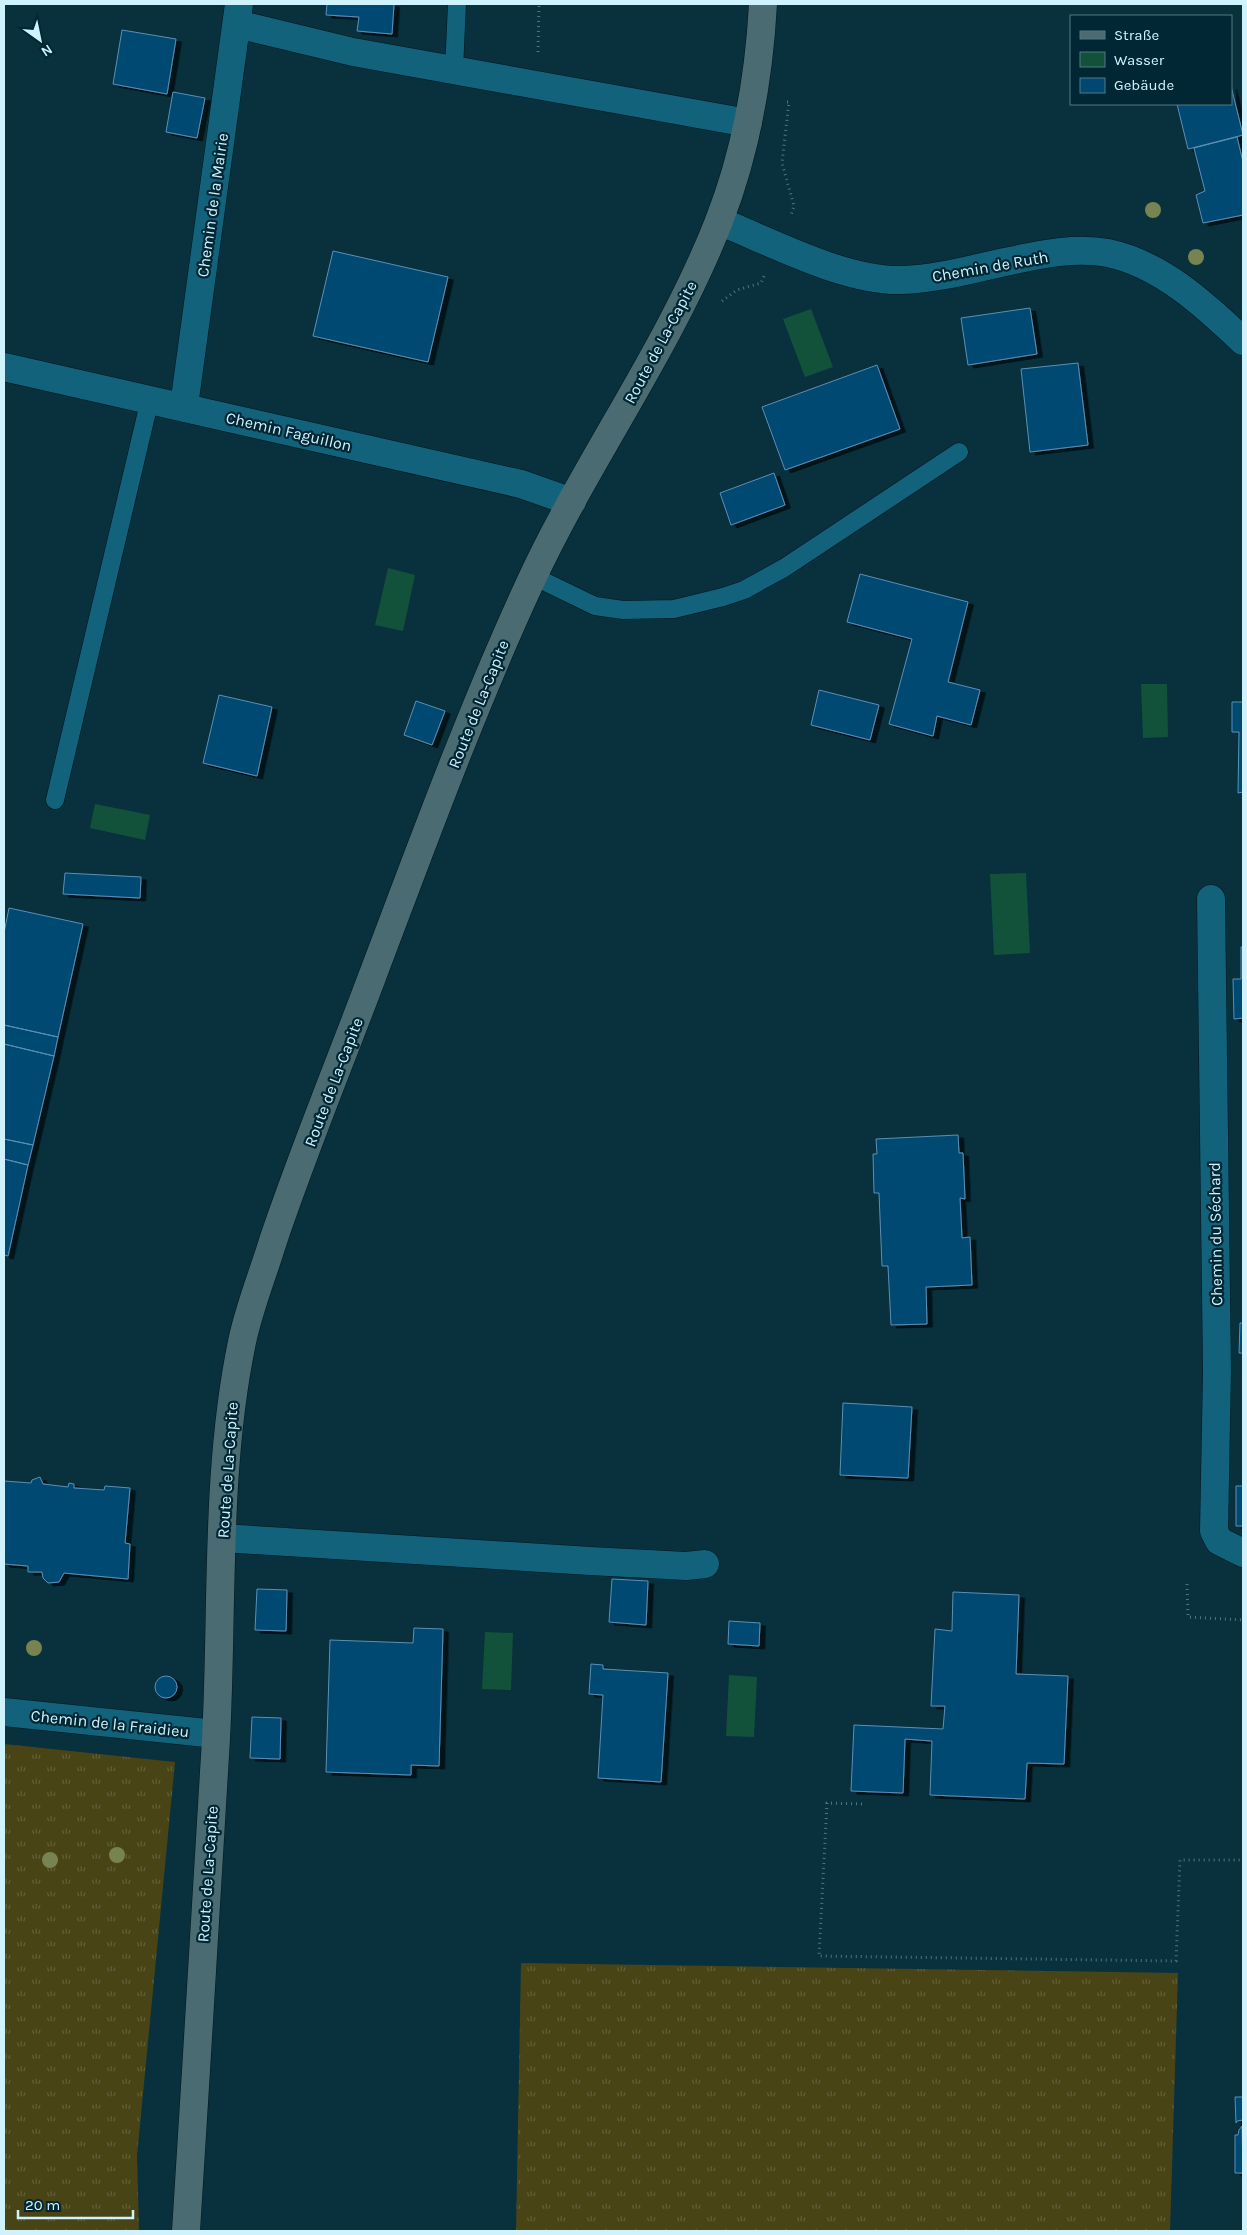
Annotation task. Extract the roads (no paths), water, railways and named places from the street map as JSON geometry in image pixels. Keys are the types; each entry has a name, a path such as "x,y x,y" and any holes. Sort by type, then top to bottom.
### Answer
{"street":[{"name":"Route de La-Capite","path":"186,2231 216,1734 222,1538 230,1417 242,1336 276,1233 489,672 533,576 572,502 647,369 702,260 719,221 736,171 748,123 758,67 763,4"},
{"path":"238,14 353,52 748,123"},
{"name":"Chemin de la Mairie","path":"184,406 238,14"},
{"name":"Chemin de Ruth","path":"719,221 828,265 879,278 901,280 938,276 1030,256 1078,251 1106,253 1128,258 1153,269 1220,320 1243,341"},
{"name":"Chemin Faguillon","path":"4,367 184,406 521,484 572,502"},
{"name":"Chemin du Séchard","path":"1211,899 1217,1371 1214,1531 1219,1541 1243,1553"},
{"path":"222,1538 590,1561 686,1566 705,1564"},
{"name":"Chemin de la Fraidieu","path":"4,1712 216,1734"}],"lane":[{"path":"454,70 457,4"},
{"path":"55,800 150,399"},
{"path":"533,576 595,606 623,610 674,609 724,597 744,590 784,568 959,452"}],"water":[{"path":"811,309 833,367 805,377 783,319"},
{"path":"388,568 415,575 403,631 375,625"},
{"path":"1141,684 1167,684 1168,737 1143,738"},
{"path":"95,804 150,815 145,840 90,828"},
{"path":"1026,873 1030,953 994,955 990,874"},
{"path":"485,1632 513,1633 511,1690 482,1689"},
{"path":"729,1675 757,1677 754,1737 726,1736"}]}
